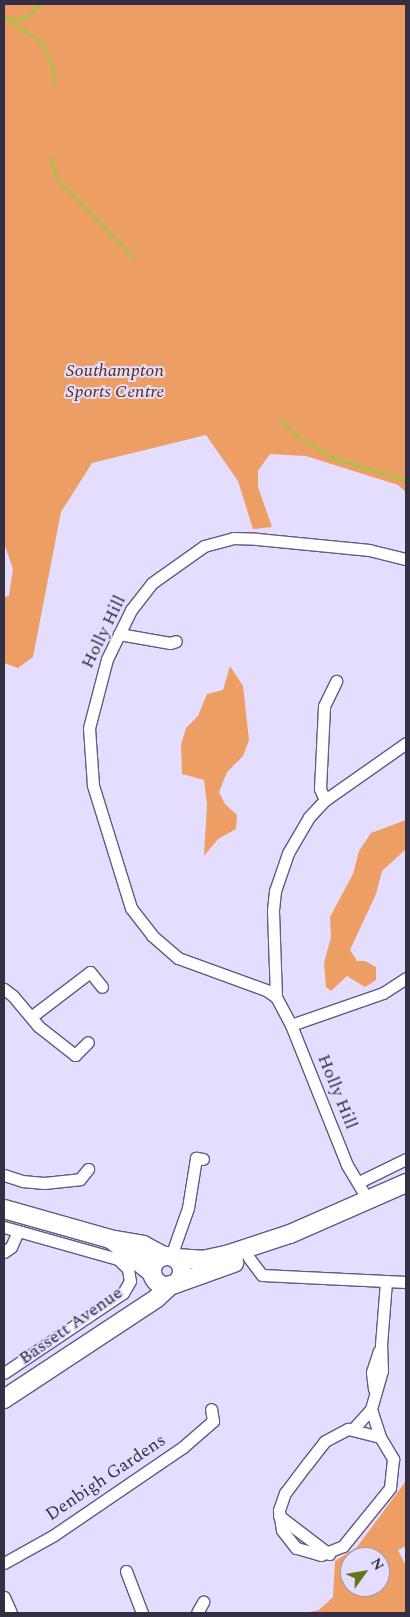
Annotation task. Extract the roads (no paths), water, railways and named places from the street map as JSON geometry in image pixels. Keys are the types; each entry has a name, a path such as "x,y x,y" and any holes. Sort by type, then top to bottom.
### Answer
{"main road":[{"name":"Bassett Avenue","path":"171,1257 214,1258 290,1234 406,1183"},
{"path":"4,1209 110,1239 143,1245 171,1257 182,1269 181,1278 173,1285 162,1285 152,1274 110,1239"},
{"name":"Bassett Avenue","path":"4,1399 122,1318 157,1298 173,1285 249,1258 290,1234"},
{"path":"152,1274 154,1264 171,1257"},
{"name":"Bassett Avenue","path":"122,1318 152,1274"}],"street":[{"name":"Holly Hill","path":"276,997 266,990 178,958 152,935 124,895 93,785 88,748 98,683 131,610 152,583 184,558 220,540 233,538 333,546 390,553 406,559"},
{"path":"119,634 170,644 176,641"},
{"path":"325,800 320,789 324,706 336,681"},
{"name":"Holly Hill","path":"368,1200 348,1165 291,1026 276,997 275,891 288,852 309,817 325,800 406,743"},
{"path":"31,1017 90,972 102,987"},
{"path":"291,1026 383,993 406,978"},
{"path":"4,990 14,996 31,1017 75,1055 88,1042"},
{"path":"171,1257 188,1208 196,1157"},
{"path":"359,1182 406,1159"},
{"path":"4,1175 22,1181 44,1183 80,1179 88,1170"},
{"path":"4,1227 18,1231 11,1247 4,1252"},
{"name":"Bassett Avenue","path":"4,1372 123,1293 128,1288 130,1274 118,1259 18,1231"},
{"path":"249,1258 262,1275 406,1282"},
{"path":"371,1409 354,1428 325,1441 285,1493 279,1516 329,1554 349,1541 390,1488 393,1459 380,1437 371,1409 382,1371 381,1345 386,1281"},
{"name":"Denbigh Gardens","path":"4,1563 54,1536 183,1446 213,1421 211,1409"},
{"path":"354,1428 380,1437"},
{"path":"126,1572 142,1613"},
{"path":"4,1597 11,1613"},
{"path":"196,1613 203,1602"}],"waterway":[{"path":"12,20 27,16 41,4"},
{"path":"4,16 41,42 52,66 54,84"},
{"path":"50,158 58,180 134,258"},
{"path":"280,420 299,438 336,459 406,480"}],"park label":[{"name":"Southampton Sports Centre","path":"115,382"}]}
